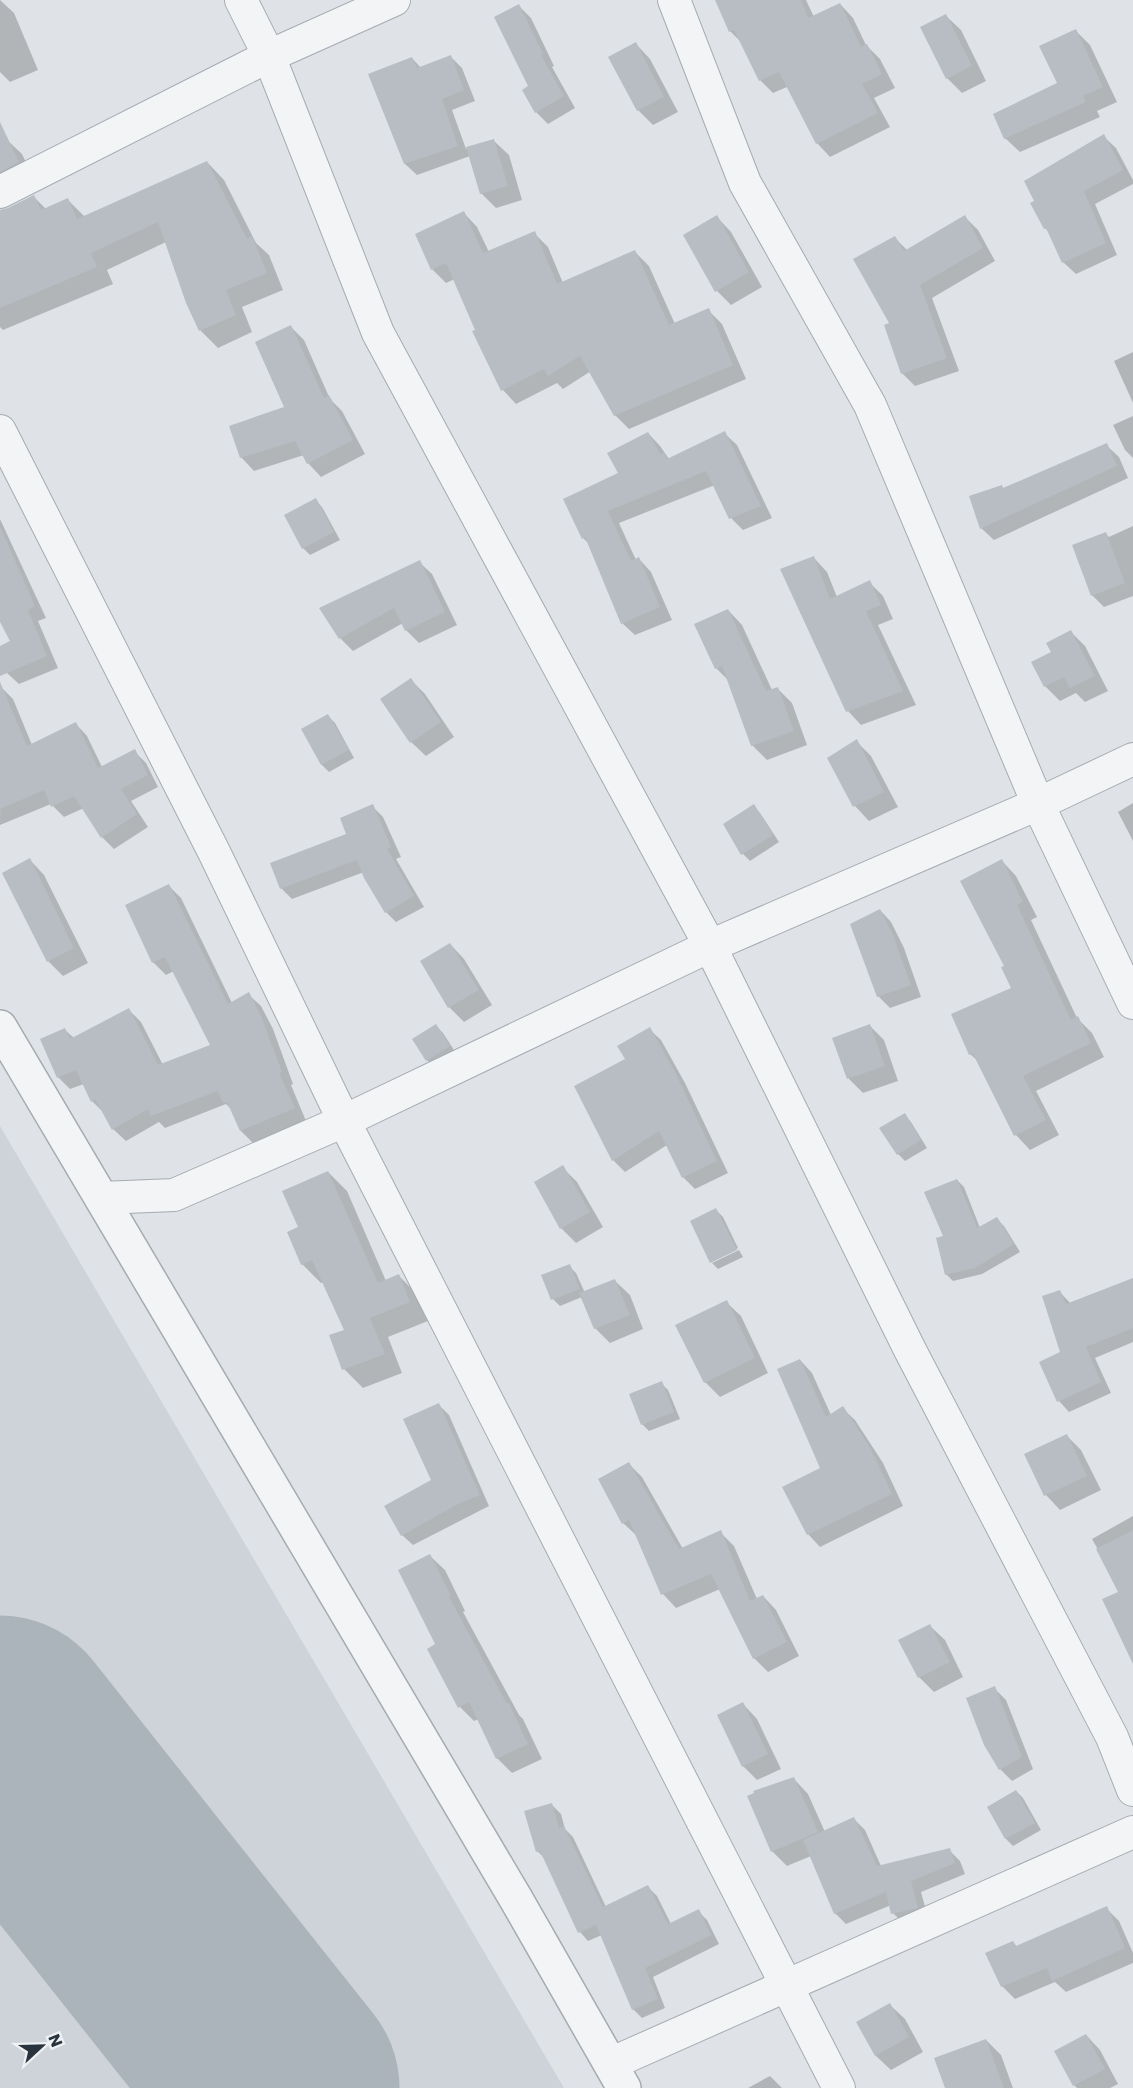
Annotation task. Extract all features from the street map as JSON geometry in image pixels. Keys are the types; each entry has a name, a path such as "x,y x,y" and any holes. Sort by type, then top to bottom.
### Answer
{"street":[{"path":"241,0 269,56 378,333 710,946 910,1350 1112,1737 1133,1790"},
{"path":"0,192 269,56 394,0"},
{"path":"674,0 745,183 870,405 1038,804 1133,1003"},
{"path":"0,431 214,852 344,1121 839,2088"},
{"path":"101,1198 174,1195 344,1121 710,946 1038,804 1133,759"},
{"path":"0,1027 516,1899 617,2076 789,1987 1133,1833"}],"shaded area":[{"path":"0,1126 564,2088 0,2088"}],"building":[{"path":"715,0 801,0 808,18 840,3 861,47 867,44 882,74 862,84 878,113 816,144 779,72 759,81 734,30 729,32"},
{"path":"519,4 543,54 541,55 564,96 535,113 522,90 528,86 494,17"},
{"path":"946,14 972,66 946,79 920,27"},
{"path":"1076,29 1103,87 1083,96 1086,102 1004,139 993,114 1057,83 1039,46"},
{"path":"636,42 664,97 637,111 608,57"},
{"path":"451,55 464,90 442,99 458,146 404,164 368,74 412,57 417,68"},
{"path":"0,122 19,162 0,172"},
{"path":"1104,134 1123,170 1084,191 1106,243 1062,263 1046,228 1044,229 1030,203 1034,201 1024,181"},
{"path":"494,139 508,186 480,194 466,147"},
{"path":"207,161 247,239 252,236 267,273 226,290 236,315 199,331 186,303 158,222 91,253 97,267 0,308 0,210 34,195 41,210 68,198 77,219"},
{"path":"464,211 483,253 535,231 557,284 635,250 669,325 709,308 733,365 614,416 580,356 548,376 544,369 501,391 472,331 475,330 446,263 431,270 415,234"},
{"path":"717,215 749,272 715,292 683,235"},
{"path":"965,215 983,248 920,285 947,358 901,374 884,325 889,323 853,259 895,236 904,251"},
{"path":"291,325 324,398 329,395 353,440 307,464 295,441 240,458 229,426 284,407 255,342"},
{"path":"725,431 761,506 729,519 706,471 608,511 631,561 639,557 660,607 621,624 585,537 582,539 563,499 618,473 607,453 648,432 660,454 664,453 667,459"},
{"path":"1107,443 1117,466 980,529 969,496 1002,485 1003,488"},
{"path":"316,498 334,532 302,549 284,515"},
{"path":"0,526 35,606 28,610 47,656 0,676 0,646 10,641 0,622"},
{"path":"1106,532 1125,583 1091,596 1072,545"},
{"path":"814,556 830,599 870,580 881,605 866,611 903,691 846,712 780,569"},
{"path":"420,560 445,612 405,631 394,608 339,639 319,608"},
{"path":"728,609 766,691 778,687 794,731 751,746 722,666 715,669 694,624"},
{"path":"1071,630 1095,676 1070,688 1064,677 1044,687 1031,662 1051,652 1046,643"},
{"path":"411,678 441,722 410,743 380,699"},
{"path":"0,682 27,746 76,722 98,768 135,749 148,775 121,789 137,814 101,838 74,796 51,807 44,790 0,809"},
{"path":"328,714 349,750 321,765 301,729"},
{"path":"857,739 884,792 853,807 827,758"},
{"path":"373,804 391,847 387,849 414,896 385,913 364,878 357,860 280,889 270,863 346,834 340,818"},
{"path":"754,804 773,835 741,855 723,824"},
{"path":"30,858 74,948 47,962 2,873"},
{"path":"1002,859 1023,902 1017,905 1071,1020 1078,1016 1091,1043 1023,1076 1046,1120 1014,1136 973,1054 969,1055 951,1014 1011,988 1001,967 1004,966 960,881"},
{"path":"169,884 228,1004 249,992 261,1016 282,1072 279,1073 295,1108 240,1131 227,1102 223,1103 218,1091 151,1116 148,1109 112,1130 95,1099 91,1102 76,1070 57,1078 40,1039 65,1028 70,1039 129,1008 158,1065 210,1045 165,957 152,963 125,905"},
{"path":"880,909 893,935 911,985 877,997 850,924"},
{"path":"450,943 479,990 448,1008 420,961"},
{"path":"436,1024 450,1046 426,1061 412,1039"},
{"path":"870,1024 885,1066 847,1079 832,1038"},
{"path":"650,1027 674,1070 717,1161 682,1178 659,1131 612,1161 574,1086 625,1059 617,1046"},
{"path":"905,1113 921,1140 897,1155 879,1128"},
{"path":"563,1165 590,1212 560,1229 534,1182"},
{"path":"328,1171 378,1283 399,1274 410,1302 370,1318 385,1354 342,1370 329,1335 344,1330 312,1260 301,1265 287,1232 298,1227 282,1191"},
{"path":"957,1179 977,1228 997,1217 1014,1244 975,1268 945,1275 936,1238 943,1236 924,1192"},
{"path":"716,1208 737,1250 710,1263 690,1221"},
{"path":"570,1264 580,1289 551,1300 541,1275"},
{"path":"1133,1278 1133,1328 1086,1347 1101,1382 1057,1402 1039,1362 1060,1352 1042,1296 1060,1290 1066,1304"},
{"path":"615,1279 630,1315 594,1329 579,1293"},
{"path":"727,1300 755,1358 704,1383 675,1325"},
{"path":"800,1359 826,1417 843,1406 871,1449 892,1494 807,1535 782,1487 820,1468 777,1369"},
{"path":"662,1381 674,1412 641,1425 629,1394"},
{"path":"439,1403 480,1495 460,1503 401,1536 384,1506 431,1480 403,1419"},
{"path":"1067,1434 1087,1476 1044,1496 1024,1454"},
{"path":"629,1462 679,1549 721,1530 750,1601 763,1595 787,1642 753,1659 711,1574 661,1595 629,1520 622,1524 598,1479"},
{"path":"1133,1530 1133,1664 1102,1599 1118,1592 1096,1549"},
{"path":"430,1554 451,1596 449,1597 507,1704 509,1703 528,1744 496,1759 469,1702 458,1708 427,1649 435,1644 398,1570"},
{"path":"930,1624 950,1662 918,1678 898,1640"},
{"path":"995,1686 1022,1757 999,1770 984,1745 966,1698"},
{"path":"743,1702 768,1754 742,1767 717,1715"},
{"path":"794,1777 818,1832 771,1852 747,1796 754,1793 753,1791"},
{"path":"1016,1790 1035,1823 1005,1839 987,1807"},
{"path":"552,1803 559,1828 564,1826 603,1907 648,1885 668,1924 699,1909 711,1935 645,1968 658,1999 632,2010 596,1925 578,1933 540,1851 536,1852 524,1811"},
{"path":"854,1817 877,1866 950,1848 955,1863 911,1881 918,1908 891,1914 886,1892 834,1914 803,1840"},
{"path":"1107,1906 1125,1948 1052,1981 1047,1968 1001,1987 985,1953 1013,1941 1016,1946"},
{"path":"890,2003 909,2037 875,2056 856,2022"},
{"path":"1086,2034 1105,2069 1073,2086 1054,2051"},
{"path":"986,2039 1004,2088 945,2088 934,2058"}],"runway":[{"path":"0,1734 281,2088"}]}
